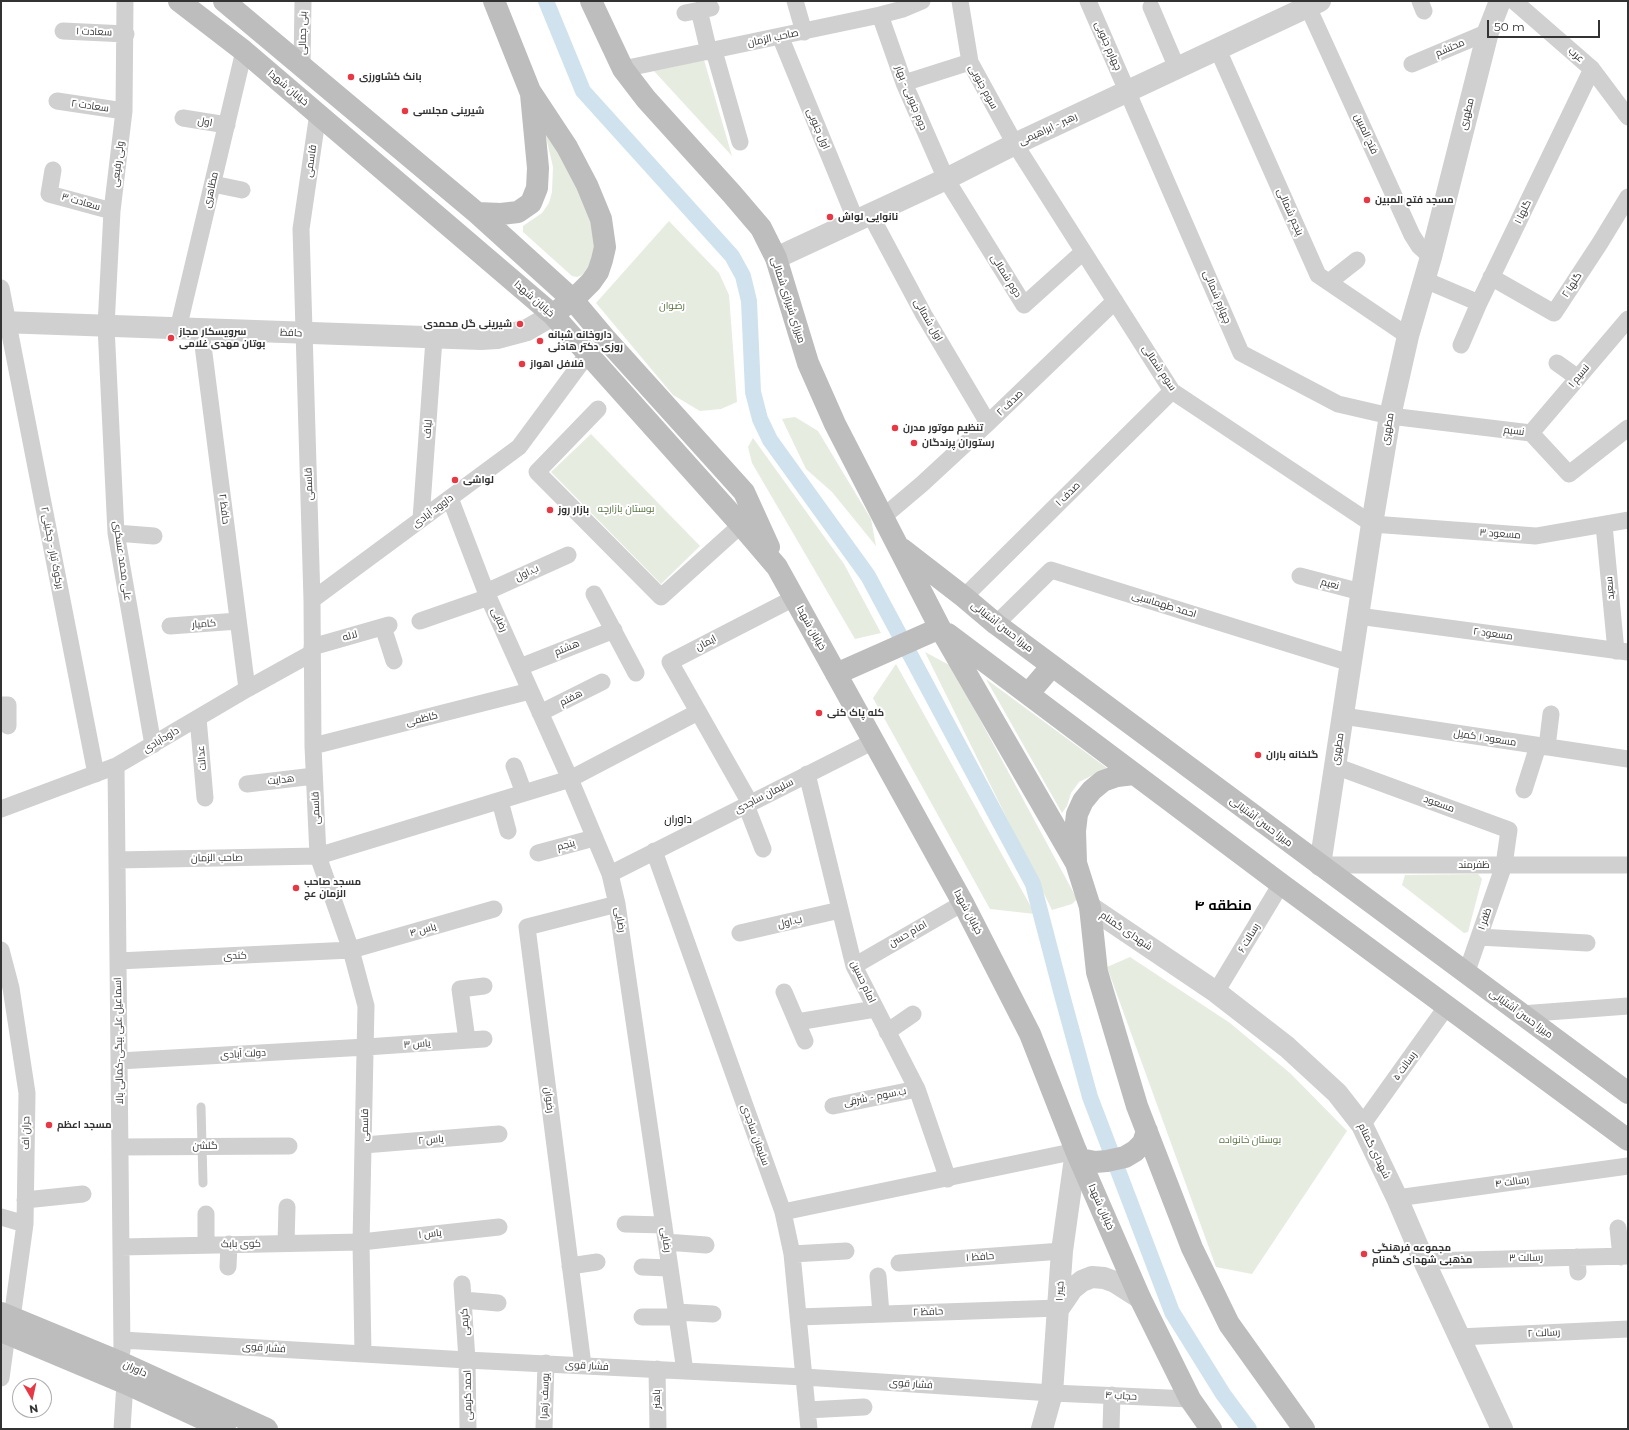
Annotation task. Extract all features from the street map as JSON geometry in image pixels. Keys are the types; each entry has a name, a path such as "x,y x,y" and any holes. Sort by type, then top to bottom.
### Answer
{"main road":[{"name":"خیابان شهدا","path":"179,1 244,51 553,315 587,355 748,519 777,567 964,903 1030,1034 1078,1155 1140,1298 1190,1399 1211,1429"},
{"path":"224,1 477,213 573,300 605,338 744,492 748,519"},
{"path":"494,1 530,91 568,147 587,185 601,219 605,247 598,272 591,282 573,300 553,315"},
{"name":"میرزای شیرازی شمالی","path":"591,1 623,70 646,99 761,228 776,258 808,363 835,424 897,545 932,632"},
{"path":"477,213 501,214 518,212 531,203 537,188 538,168 530,91"},
{"path":"587,355 605,338"},
{"name":"میرزا حسن آشتیانی","path":"897,545 996,624 1052,666 1628,1093"},
{"path":"836,674 932,632"},
{"path":"932,632 1028,694 1628,1140"},
{"path":"932,632 1076,863 1090,907 1098,972 1137,1106 1192,1248 1229,1324 1304,1429"},
{"path":"1028,694 1052,666"},
{"path":"1076,863 1075,831 1077,814 1083,801 1092,790 1104,781 1117,776 1134,774"},
{"path":"1078,1155 1095,1162 1124,1157 1135,1151 1143,1143 1147,1131"},
{"name":"داوران","path":"5,1324 124,1373 267,1429"},
{"name":"داوران","path":"124,1373 225,1429"}],"street":[{"name":"ولی رفیعی","path":"106,326 112,211 124,111 126,34 125,1"},
{"name":"بنی جمالی","path":"302,66 303,1"},
{"path":"795,1 804,32"},
{"name":"صاحب الزمان","path":"623,70 880,15 902,5 922,1"},
{"name":"سوم جنوبی","path":"960,1 970,62 1015,144"},
{"name":"چهارم جنوبی","path":"1088,1 1129,91"},
{"name":"مطهری","path":"1320,865 1361,592 1390,416 1408,336 1425,280 1488,32 1500,1"},
{"name":"عرب","path":"1514,1 1592,68 1628,117"},
{"name":"رهبر - ابراهیمی","path":"776,258 946,180 1015,144 1314,4"},
{"name":"فتح المبین","path":"1314,4 1412,235 1419,246 1431,257"},
{"path":"1151,7 1177,68"},
{"path":"698,10 740,142"},
{"name":"دوم جنوبی - بهار","path":"880,15 904,83 946,180"},
{"name":"سعادت ۱","path":"62,31 126,34"},
{"name":"محتشم","path":"1412,64 1488,32"},
{"name":"اول جنوبی","path":"780,36 863,217"},
{"name":"پنجم شمالی","path":"1218,50 1318,275 1408,336"},
{"name":"مظاهری","path":"178,329 244,51"},
{"path":"904,83 970,62"},
{"name":"گلها ۱","path":"1461,345 1491,277 1592,68"},
{"name":"چهارم شمالی","path":"1129,91 1241,353 1338,404 1390,416"},
{"name":"سعادت ۲","path":"56,101 124,111"},
{"name":"قاسمی","path":"318,114 301,229 312,600 314,776 318,856 351,950 366,1006 362,1242 363,1354"},
{"name":"اول","path":"183,118 227,125"},
{"name":"سوم شمالی","path":"1015,144 1172,391 1372,524"},
{"name":"سعادت ۳","path":"53,170 49,194 112,211"},
{"name":"دوم شمالی","path":"946,180 1024,306 1083,252"},
{"path":"212,184 242,190"},
{"name":"گلها ۲","path":"1491,277 1554,313 1600,244 1628,197"},
{"name":"اول شمالی","path":"863,217 924,315 988,423"},
{"path":"1329,282 1357,260"},
{"path":"1425,280 1479,303"},
{"name":"برکوک تبار - چگینی ۲","path":"1,288 4,322 96,774"},
{"name":"صدف ۲","path":"883,517 922,484 988,423 1115,301"},
{"name":"حافظ","path":"4,322 434,339 481,339 497,338 527,330 553,315"},
{"name":"نسیم ۱","path":"1531,433 1628,319"},
{"name":"علی محمد عسکری","path":"106,326 116,533 153,745"},
{"name":"حافظ ۲","path":"201,330 247,689"},
{"name":"لباف","path":"422,519 434,339"},
{"name":"داوود آبادی","path":"312,600 519,447 587,355"},
{"path":"1557,363 1578,378"},
{"name":"صدف ۱","path":"964,597 1172,391"},
{"path":"598,409 537,472 661,597 748,519"},
{"name":"نسیم","path":"1390,416 1531,433 1569,474 1628,428"},
{"name":"رضایی","path":"450,498 488,594 570,779 610,874 618,904 685,1371"},
{"name":"مسعود ۳","path":"1372,524 1536,536 1628,520"},
{"name":"سعید","path":"1604,525 1622,652"},
{"path":"116,533 154,536"},
{"name":"ب.اول","path":"420,621 488,594 568,554"},
{"name":"احمد طهماسبی","path":"996,624 1051,570 1350,663"},
{"name":"نعیم","path":"1300,576 1361,592"},
{"path":"594,594 636,673"},
{"name":"ایمان","path":"762,849 748,804 670,662 794,598"},
{"name":"مسعود ۲","path":"1358,616 1622,652"},
{"name":"کامیار","path":"170,626 238,621"},
{"name":"لاله","path":"312,650 386,626 394,661"},
{"name":"هشتم","path":"520,667 614,630"},
{"name":"داودآبادی","path":"1,808 116,766 312,650"},
{"name":"هفتم","path":"540,713 602,682"},
{"name":"کاظمی","path":"313,746 530,691"},
{"path":"1,705 8,705 8,726"},
{"path":"318,856 570,779 698,712"},
{"path":"1524,790 1543,746 1551,714"},
{"name":"مسعود ۱ کمیل","path":"1343,716 1628,759"},
{"name":"عدالت","path":"198,718 205,798"},
{"name":"سلیمان ساجدی","path":"610,874 874,741"},
{"name":"اسماعیل علی بیگی-کمالی بالا","path":"116,766 122,1340 124,1373 122,1429"},
{"path":"514,766 524,793"},
{"name":"مسعود","path":"1335,766 1509,830 1504,865"},
{"name":"امام حسین","path":"808,774 854,966 917,1089 948,1179"},
{"name":"هدایت","path":"247,784 314,776"},
{"path":"500,801 508,831"},
{"name":"پنجم","path":"538,853 594,838"},
{"name":"سلیمان ساجدی","path":"654,851 783,1212 792,1254 809,1429"},
{"name":"صاحب الزمان","path":"117,860 318,856"},
{"name":"ظفرمند","path":"1320,865 1628,865"},
{"name":"ظفر ۱","path":"1466,974 1504,865"},
{"name":"رسالت ۶","path":"1216,992 1282,884"},
{"name":"امام حسن","path":"854,966 964,903"},
{"name":"رضوان","path":"583,1365 527,927 618,904"},
{"name":"شهدای گمنام","path":"1090,907 1216,992 1287,1047 1337,1092 1362,1125 1397,1198 1424,1261 1502,1429"},
{"name":"یاس ۴","path":"351,950 494,909"},
{"name":"ب.اول","path":"740,933 840,910"},
{"path":"1479,937 1587,943"},
{"name":"حران اف","path":"1,950 6,990 27,1093 25,1224 5,1324 1,1378"},
{"name":"کندی","path":"118,961 351,950"},
{"name":"یاس ۳","path":"366,1047 476,1039 460,989 484,986"},
{"path":"784,992 805,1041"},
{"name":"رسالت ۵","path":"1362,1125 1447,1006"},
{"path":"1521,1014 1628,1006"},
{"path":"797,1022 876,1009"},
{"path":"887,1032 913,1014"},
{"name":"دولت آبادی","path":"119,1061 366,1047"},
{"name":"ب.سوم - شرقی","path":"833,1106 917,1089"},
{"name":"یاس ۲","path":"364,1145 499,1134"},
{"name":"گلشن","path":"120,1147 289,1146"},
{"path":"783,1212 1078,1155"},
{"name":"خیبر ۱","path":"1042,1429 1052,1393 1062,1250 1078,1155"},
{"name":"رسالت ۴","path":"1397,1198 1628,1166"},
{"path":"25,1200 83,1194"},
{"path":"286,1243 287,1207"},
{"path":"206,1214 206,1245"},
{"path":"1,1217 25,1224"},
{"path":"625,1224 664,1225"},
{"name":"یاس ۱","path":"362,1242 499,1227"},
{"path":"1618,1228 1624,1256"},
{"name":"کوی بابک","path":"121,1247 362,1242"},
{"path":"666,1242 706,1245"},
{"path":"228,1267 229,1244"},
{"name":"حافظ ۱","path":"898,1262 1062,1250"},
{"path":"792,1254 846,1251"},
{"name":"رسالت ۳","path":"1424,1261 1578,1265 1624,1256"},
{"path":"570,1266 597,1262"},
{"path":"642,1267 670,1268"},
{"path":"878,1276 881,1314"},
{"path":"1059,1308 1072,1289 1082,1281 1092,1277 1104,1278 1115,1282 1140,1298"},
{"name":"کریمی","path":"467,1360 462,1292 498,1303"},
{"name":"حافظ ۲","path":"798,1317 1059,1308"},
{"path":"642,1316 713,1314"},
{"name":"رسالت ۲","path":"1459,1337 1628,1329"},
{"name":"فشار قوی","path":"122,1340 467,1360 804,1377 1052,1393"},
{"name":"احمد کریمی","path":"467,1360 468,1429"},
{"name":"یوسف زهرا","path":"544,1429 546,1364"},
{"name":"باهنر","path":"657,1369 658,1429"},
{"name":"حجاب ۴","path":"1052,1393 1190,1399"},
{"path":"1111,1429 1112,1395"},
{"path":"808,1410 864,1406"}],"lane":[{"path":"201,1108 203,1183"}],"green space":[{"path":"704,60 732,156 654,71"},
{"path":"547,133 597,208 594,260 582,275 577,277 572,276 523,232 523,226 542,213 549,203 552,192 553,167 546,137"},
{"name":"رضوان","path":"669,221 719,273 729,295 737,402 721,409 700,411 673,395 596,303"},
{"path":"795,417 818,431 871,519 876,546 832,492 806,469 782,419"},
{"name":"بوستان بازارچه","path":"591,434 700,546 661,584 551,472"},
{"path":"753,438 844,564 881,633 855,639 752,463 748,447"},
{"path":"925,652 951,666 1077,899 1072,904 1052,910"},
{"path":"896,664 1035,914 990,909 873,698"},
{"path":"986,679 1107,768 1079,782 1071,793 1067,806 1062,813"},
{"path":"1478,874 1482,879 1468,932 1464,933 1402,885 1405,875"},
{"name":"بوستان خانواده","path":"1130,957 1230,1023 1291,1074 1347,1131 1252,1274 1216,1267 1107,967"}],"waterway":[{"path":"546,1 583,91 732,256 743,276 749,301 753,392 760,419 770,440 868,576 1033,884 1090,1097 1172,1312 1223,1394 1249,1429"}],"place":[{"name":"بانک کشاورزی","path":"351,77"},
{"name":"شیرینی مجلسی","path":"405,111"},
{"name":"مسجد فتح المبین","path":"1367,200"},
{"name":"نانوایی لواش","path":"830,217"},
{"name":"شیرینی گل محمدی","path":"520,324"},
{"name":"سرویسکار مجاز بوتان مهدی غلامی","path":"171,338"},
{"name":"داروخانه شبانه روزی دکتر هادئی","path":"540,341"},
{"name":"فلافل اهواز","path":"522,364"},
{"name":"تنظیم موتور مدرن","path":"895,428"},
{"name":"رستوران پرندگان","path":"914,443"},
{"name":"لواشی","path":"455,480"},
{"name":"بازار روز","path":"550,510"},
{"name":"کله پاک کنی","path":"819,713"},
{"name":"گلخانه باران","path":"1258,755"},
{"name":"مسجد صاحب الزمان عج","path":"296,888"},
{"name":"مسجد اعظم","path":"49,1125"},
{"name":"مجموعه فرهنگی مذهبی شهدای گمنام","path":"1364,1254"}],"district":[{"name":"داوران","path":"678,820"},
{"name":"منطقه ۴","path":"1223,906"}]}
